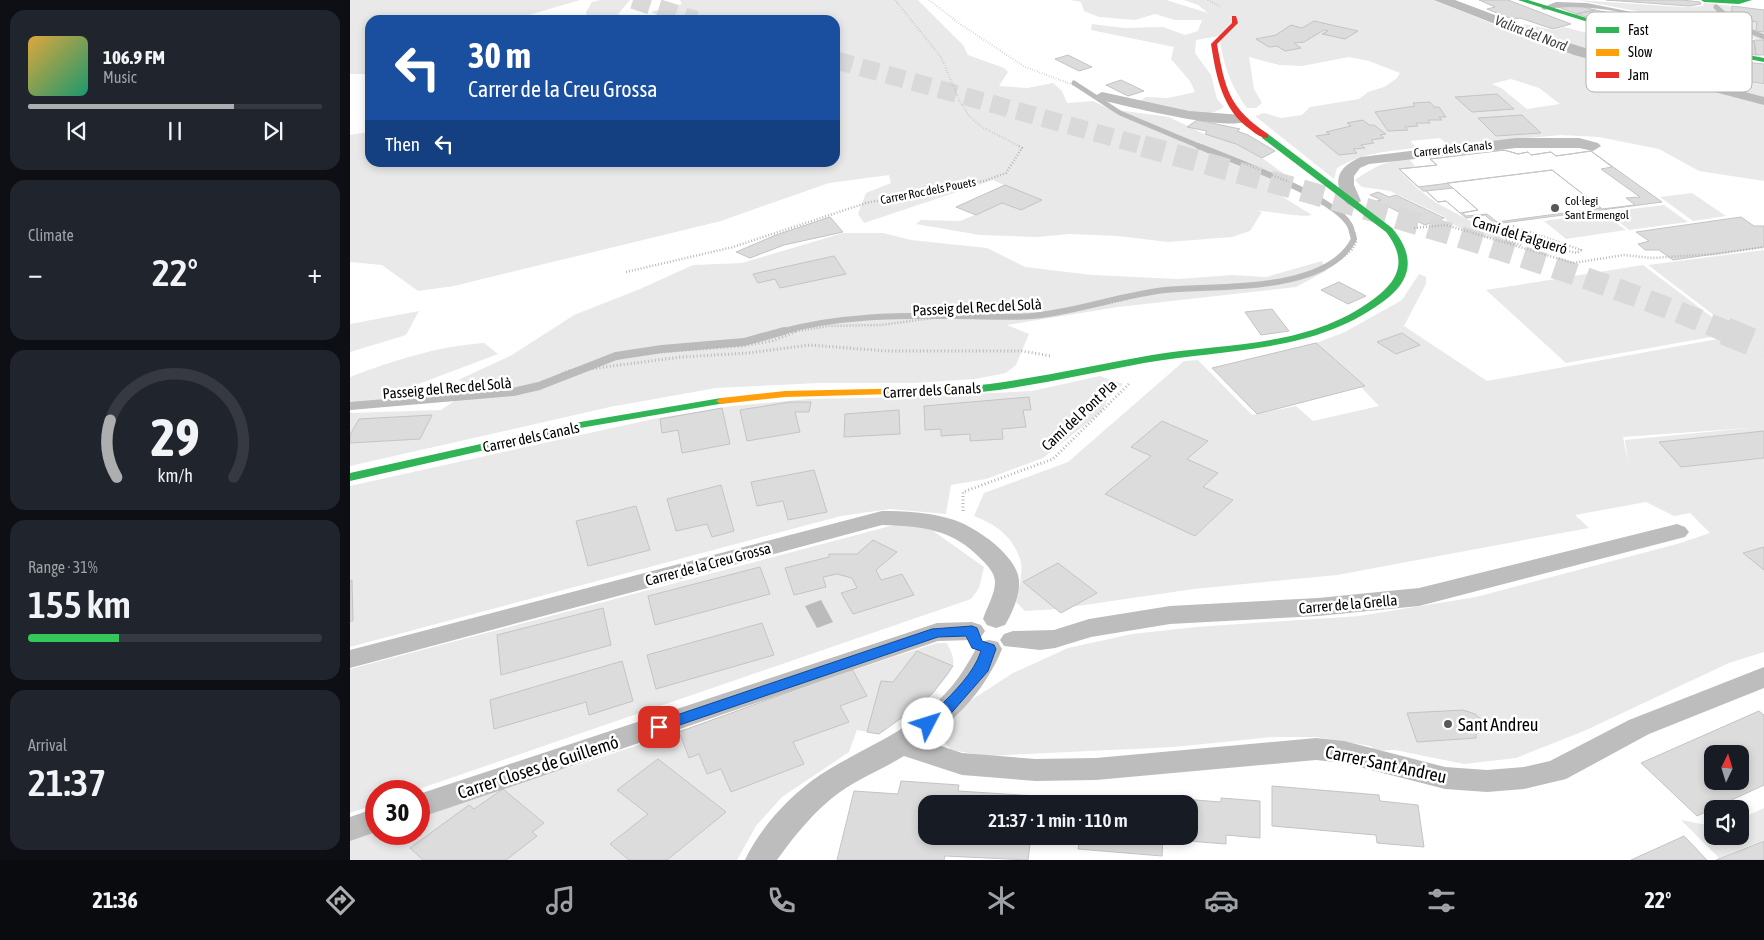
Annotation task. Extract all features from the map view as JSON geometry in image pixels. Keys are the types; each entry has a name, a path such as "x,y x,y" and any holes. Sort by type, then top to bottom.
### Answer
{"street":[{"path":"1522,0 1586,21"},
{"path":"1704,0 1739,2 1750,0"},
{"name":"Carrer dels Canals","path":"350,477 625,417 717,401 799,393 933,391 988,388 1046,381 1154,358 1307,334 1348,320 1376,304 1401,280 1404,252 1397,238 1389,230 1242,119 1233,108 1224,86 1214,44 1235,23 1234,17"},
{"path":"1102,96 1160,111 1216,119 1242,119"},
{"name":"Carrer dels Canals","path":"1353,202 1346,185 1346,175 1354,165 1366,160 1516,143 1578,143 1594,146"},
{"name":"Carrer de la Creu Grossa","path":"350,659 882,518 913,518 944,522 978,541 1004,570 1007,582 983,667 942,714 900,744 821,791 800,811 760,860"},
{"name":"Carrer de la Grella","path":"992,635 1040,641 1055,639 1088,628 1170,615 1318,607 1418,597 1677,532"},
{"name":"Carrer Closes de Guillemó","path":"430,802 937,632 992,635"},
{"name":"Carrer Sant Andreu","path":"900,744 962,764 1036,770 1096,769 1316,749 1344,752 1445,778 1487,781 1524,778 1556,771 1639,727 1764,677"},
{"path":"350,829 365,824"}],"lane":[{"path":"1544,8 1556,4 1587,5 1624,12"}],"path":[{"name":"Carrer Roc dels Pouets","path":"626,272 733,247 866,203 984,181 1006,173 1022,148 1009,139 978,125 962,109 954,83 940,57 925,35 903,15 895,0"},
{"path":"929,0 944,15 1027,67 1102,96"},
{"path":"1145,123 1211,151 1250,164 1294,185"},
{"name":"Camí del Falgueró","path":"1389,230 1446,225 1573,263 1624,255 1652,258 1716,254 1764,247"},
{"name":"Passeig del Rec del Solà","path":"350,408 516,394 537,387 566,372 647,353 742,346 772,341 790,332 829,326 880,325 941,317 1024,318 1101,305 1162,290 1275,284 1298,278 1321,268 1351,250 1356,243 1357,235 1352,226"},
{"path":"1513,226 1581,250 1577,253 1509,237 1506,240 1573,263"},
{"path":"566,372 681,357 748,353 810,345 887,351 1022,351 1059,356"},
{"name":"Camí del Pont Pla","path":"964,532 963,492 1053,459 1154,358"}],"shaded area":[{"path":"350,0 580,0 529,15 365,15 365,74 350,74"},
{"path":"600,0 630,0 618,14 620,15 586,15 586,12 592,2"},
{"path":"680,0 918,0 963,45 968,55 1004,68 1008,72 999,86 1027,88 1053,83 1062,91 1067,103 1093,101 1110,109 1169,117 1204,134 1229,141 1262,158 1283,173 1279,178 1283,197 1312,215 1302,216 1257,211 1262,212 1250,231 1232,237 1168,242 1118,236 1069,234 1038,237 980,235 916,224 921,220 960,221 975,215 956,207 1004,185 993,180 864,223 858,214 866,193 891,183 889,175 829,183 721,221 454,286 418,291 382,265 350,262 350,135 365,133 365,167 840,167 840,15 657,15 651,12 682,4"},
{"path":"1070,0 1166,0 1208,13 1198,5 1184,0 1434,0 1532,40 1536,31 1524,27 1524,24 1554,30 1564,27 1586,33 1586,92 1752,92 1752,83 1764,85 1764,181 1699,171 1659,149 1599,137 1561,135 1448,145 1440,138 1410,141 1417,148 1386,152 1356,159 1337,168 1334,179 1255,116 1264,113 1281,118 1302,115 1310,107 1359,99 1368,92 1384,87 1396,79 1400,73 1369,61 1349,57 1302,66 1279,65 1249,57 1254,89 1262,103 1256,108 1247,108 1228,74 1220,36 1196,40 1195,53 1211,75 1217,99 1224,107 1215,112 1205,114 1183,112 1140,101 1146,97 1168,98 1195,92 1190,81 1171,59 1174,47 1091,30 1092,24 1124,28 1163,27 1185,35 1198,31 1202,20 1175,20 1155,14 1135,20 1099,17 1084,11 1081,2","holes":["1511,79 1539,88 1560,104 1527,109 1501,88 1492,84"]},
{"path":"1577,0 1683,7 1703,6 1704,3 1732,6 1732,12 1642,12"},
{"path":"1752,21 1757,22 1756,31 1764,32 1764,40 1752,38"},
{"path":"1409,159 1415,166 1399,170 1435,202 1476,224 1517,229 1519,235 1501,239 1486,238 1449,223 1443,216 1390,191 1362,187 1355,180 1380,165"},
{"path":"1692,193 1726,216 1693,221 1660,197"},
{"path":"1664,205 1688,222 1629,230 1606,212"},
{"path":"1603,213 1626,230 1566,239 1544,221"},
{"path":"843,233 883,233 911,240 987,248 1025,267 1092,275 1178,279 1233,275 1266,277 1322,261 1326,271 1296,287 1118,307 1007,325 1029,334 1016,365 1006,373 975,379 915,383 820,383 716,388 610,407 350,466 350,413 441,410 476,386 458,380 512,355 574,315 640,289 693,265 742,263"},
{"path":"1764,250 1764,652 1729,663 1584,731 1516,758 1464,764 1395,750 1374,751 1371,746 1315,737 1273,737 1174,747 987,756 951,750 945,743 943,731 968,702 1013,673 1068,648 1132,634 1196,627 1359,616 1476,597 1677,544 1710,533 1690,513 1674,516 1646,502 1575,515 1589,528 1337,575 1194,589 1057,609 1025,611 1016,602 1021,577 1021,563 1014,546 997,528 974,516 984,493 1068,462 1184,361 1198,360 1252,415 1296,406 1313,421 1379,406 1361,387 1365,386 1316,343 1345,332 1402,300 1419,274 1426,277 1426,284 1404,326 1487,381 1740,335 1648,265","holes":["1749,428 1625,440 1628,463 1623,437"]},
{"path":"1643,265 1733,333 1566,363 1486,290"},
{"path":"419,311 406,335 350,352 350,324"},
{"path":"484,343 498,354 384,397 376,407 350,410 350,377 416,355 450,347"},
{"path":"1100,376 1123,384 1109,397 1101,412 1043,458 986,479 951,485 946,514 890,509 841,516 350,647 350,486 653,419 732,406 809,399 913,397 1032,391"},
{"path":"916,524 932,530 984,567 979,588 971,599 430,785 430,780 365,780 365,808 350,813 350,669 894,525"},
{"path":"937,643 947,643 953,660 949,673 932,693 879,734 857,730 849,752 782,797 756,826 737,860 350,860 350,839 365,834 365,845 430,845 430,808 617,752"},
{"path":"1764,808 1764,840 1719,858 1706,845 1749,845 1749,815"},
{"path":"1681,820 1704,824 1704,843"}],"water":[{"name":"Valira del Nord","path":"1434,0 1455,0 1586,48 1586,58"},
{"path":"1715,92 1745,92 1764,97 1764,105"},
{"path":"821,600 833,622 817,628 805,606"}],"building":[{"path":"1479,0 1508,0 1571,24 1553,29 1520,18 1512,19 1487,9 1495,7"},
{"path":"1606,0 1682,0 1700,2 1701,4 1689,6"},
{"path":"1553,5 1576,5 1595,10 1576,14"},
{"path":"1732,6 1764,10 1764,32 1756,31 1757,22 1752,21 1752,12 1732,12"},
{"path":"1595,10 1606,12 1586,12 1586,17 1576,14"},
{"path":"1314,21 1358,31 1345,39 1322,34 1328,31 1324,30 1304,42 1294,43 1301,48 1285,51 1277,46 1269,47 1256,39 1276,35 1291,25 1302,28"},
{"path":"1754,40 1764,40 1764,55 1756,55"},
{"path":"1752,41 1754,41 1756,55 1752,54"},
{"path":"1068,55 1092,67 1079,71 1055,59"},
{"path":"1752,63 1764,64 1764,84 1752,82"},
{"path":"1121,80 1144,91 1128,96 1106,85"},
{"path":"1497,94 1514,109 1472,112 1455,97"},
{"path":"1430,102 1434,107 1439,107 1446,117 1439,117 1442,120 1428,120 1430,123 1416,123 1418,126 1405,127 1408,130 1388,131 1375,112 1415,106 1413,103"},
{"path":"1522,115 1541,133 1496,136 1478,118"},
{"path":"1197,120 1240,129 1237,131 1248,135 1275,151 1262,158 1236,144 1205,134 1207,131 1187,127"},
{"path":"1363,120 1386,134 1380,135 1384,138 1371,140 1374,143 1361,145 1365,148 1353,149 1357,153 1339,155 1316,136 1330,134 1326,132 1351,126 1347,123"},
{"path":"1504,150 1518,154 1528,152 1531,155 1551,152 1556,156 1591,151 1662,202 1495,224 1485,215 1466,218 1446,201 1438,202 1399,169 1437,165 1430,159","holes":["1552,170 1601,208 1497,222 1487,214 1466,216 1463,213 1478,210 1447,183"]},
{"path":"1504,150 1518,154 1528,152 1531,155 1551,152 1556,156 1591,151 1612,167 1601,169 1640,197 1626,198 1635,205 1602,209 1552,170 1418,187 1399,169 1437,165 1430,159"},
{"path":"1005,185 1042,200 1021,210 1002,203 976,215 956,207"},
{"path":"1453,188 1478,210 1460,213 1446,201 1438,202 1426,191"},
{"path":"1378,192 1389,197 1396,195 1444,218 1425,225 1377,201 1381,200 1370,195"},
{"path":"830,217 843,232 784,245 750,258 736,252 776,235"},
{"path":"1741,217 1754,226 1764,226 1764,247 1673,260 1659,250 1645,250 1638,244 1649,241 1636,232"},
{"path":"834,256 846,274 780,288 775,279 758,283 753,274"},
{"path":"1339,282 1366,296 1348,304 1321,290"},
{"path":"1272,309 1289,331 1261,335 1245,312"},
{"path":"1402,333 1420,345 1396,354 1377,342"},
{"path":"1316,343 1365,386 1257,414 1212,368"},
{"path":"1029,397 1031,410 1023,410 1026,427 1002,429 1003,439 970,441 970,434 941,436 941,429 925,430 924,406"},
{"path":"790,402 811,402 809,412 795,412 800,432 747,441 740,410"},
{"path":"722,408 730,444 682,453 678,430 662,433 660,419"},
{"path":"899,410 900,434 844,437 845,414"},
{"path":"432,415 420,439 350,443 350,435 359,419"},
{"path":"1162,421 1208,441 1187,459 1218,473 1203,487 1233,500 1195,536 1105,494 1151,456 1131,447"},
{"path":"1764,431 1764,458 1681,467 1659,442"},
{"path":"814,470 827,512 788,520 783,501 757,506 751,482"},
{"path":"721,485 734,531 712,537 707,524 676,531 667,499"},
{"path":"636,506 650,550 588,566 576,521"},
{"path":"873,540 897,552 876,570 881,580 902,574 914,595 853,614 841,593 857,588 852,578 837,574 823,577 826,587 794,595 785,568 829,557 829,554 857,554"},
{"path":"1764,547 1764,570 1743,553"},
{"path":"1058,563 1097,593 1061,613 1023,582"},
{"path":"760,567 770,594 655,625 648,596"},
{"path":"352,580 353,621 350,621 350,581"},
{"path":"603,608 611,645 501,675 497,635"},
{"path":"762,623 774,655 656,689 647,655"},
{"path":"917,651 953,666 933,693 907,714 879,734 867,732 881,681 893,682"},
{"path":"622,661 633,701 589,715 586,702 494,729 490,700"},
{"path":"852,669 867,696 840,706 849,722 793,742 804,764 731,792 721,769 707,774 699,754 689,758 679,732"},
{"name":"Sant Andreu","path":"1463,710 1475,714 1486,726 1484,731 1476,734 1476,738 1417,742 1407,713"},
{"path":"1759,711 1764,715 1764,785 1732,800 1704,800 1704,813 1697,816 1641,763"},
{"path":"658,759 726,812 667,860 629,860 610,844 648,814 617,790"},
{"path":"901,781 959,785 958,791 1020,795 918,795 918,845 1030,845 1028,860 945,856 944,860 837,860 854,791 898,794"},
{"path":"1272,786 1379,795 1380,801 1418,805 1424,847 1377,843 1376,835 1272,826"},
{"path":"503,789 544,823 532,832 537,836 506,860 423,860 410,848 414,845 430,845 430,833 469,805 474,809"},
{"path":"1221,798 1260,801 1260,838 1226,835 1226,844 1198,842 1198,800 1221,802"},
{"path":"1684,836 1707,860 1631,860"},
{"path":"1764,841 1764,860 1716,860"},
{"path":"1079,845 1163,845 1162,856 1078,849"}],"waterway":[{"path":"1716,7 1722,12"},
{"path":"1752,32 1764,37"},
{"path":"1074,83 1120,113 1201,147"},
{"path":"783,331 823,323 867,318 1032,316 1065,311 1148,292 1268,283 1296,278 1320,269 1340,257 1354,239 1349,224 1339,213 1323,202 1279,179 1198,146"},
{"path":"350,406 513,392 539,386 616,356 662,349 744,342 783,331"}],"tunnel":[{"path":"633,0 680,15"},
{"path":"840,61 1147,147"},
{"path":"1143,146 1365,208 1512,253 1657,304 1728,332"},
{"path":"1725,331 1764,347"}],"traffic: fast":[{"path":"1521,0 1586,20"},
{"path":"1704,0 1739,2 1749,0"},
{"path":"1752,58 1764,60"},
{"path":"961,390 1010,385 1155,358 1280,342 1340,324 1367,310 1391,290 1401,276 1404,260 1395,237 1389,230 1265,136"},
{"path":"350,477 580,425 721,401"}],"traffic: slow":[{"path":"721,401 785,394 961,390"}],"traffic: jam":[{"path":"1234,17 1235,23 1214,44 1220,74 1236,113 1265,136"}],"place":[{"name":"Col·legi Sant Ermengol","path":"1555,208"},
{"name":"Sant Andreu","path":"1448,724"}],"route":[{"path":"659,727 937,632 972,631 973,640 982,647 989,649 983,667 942,714 928,724"}]}
